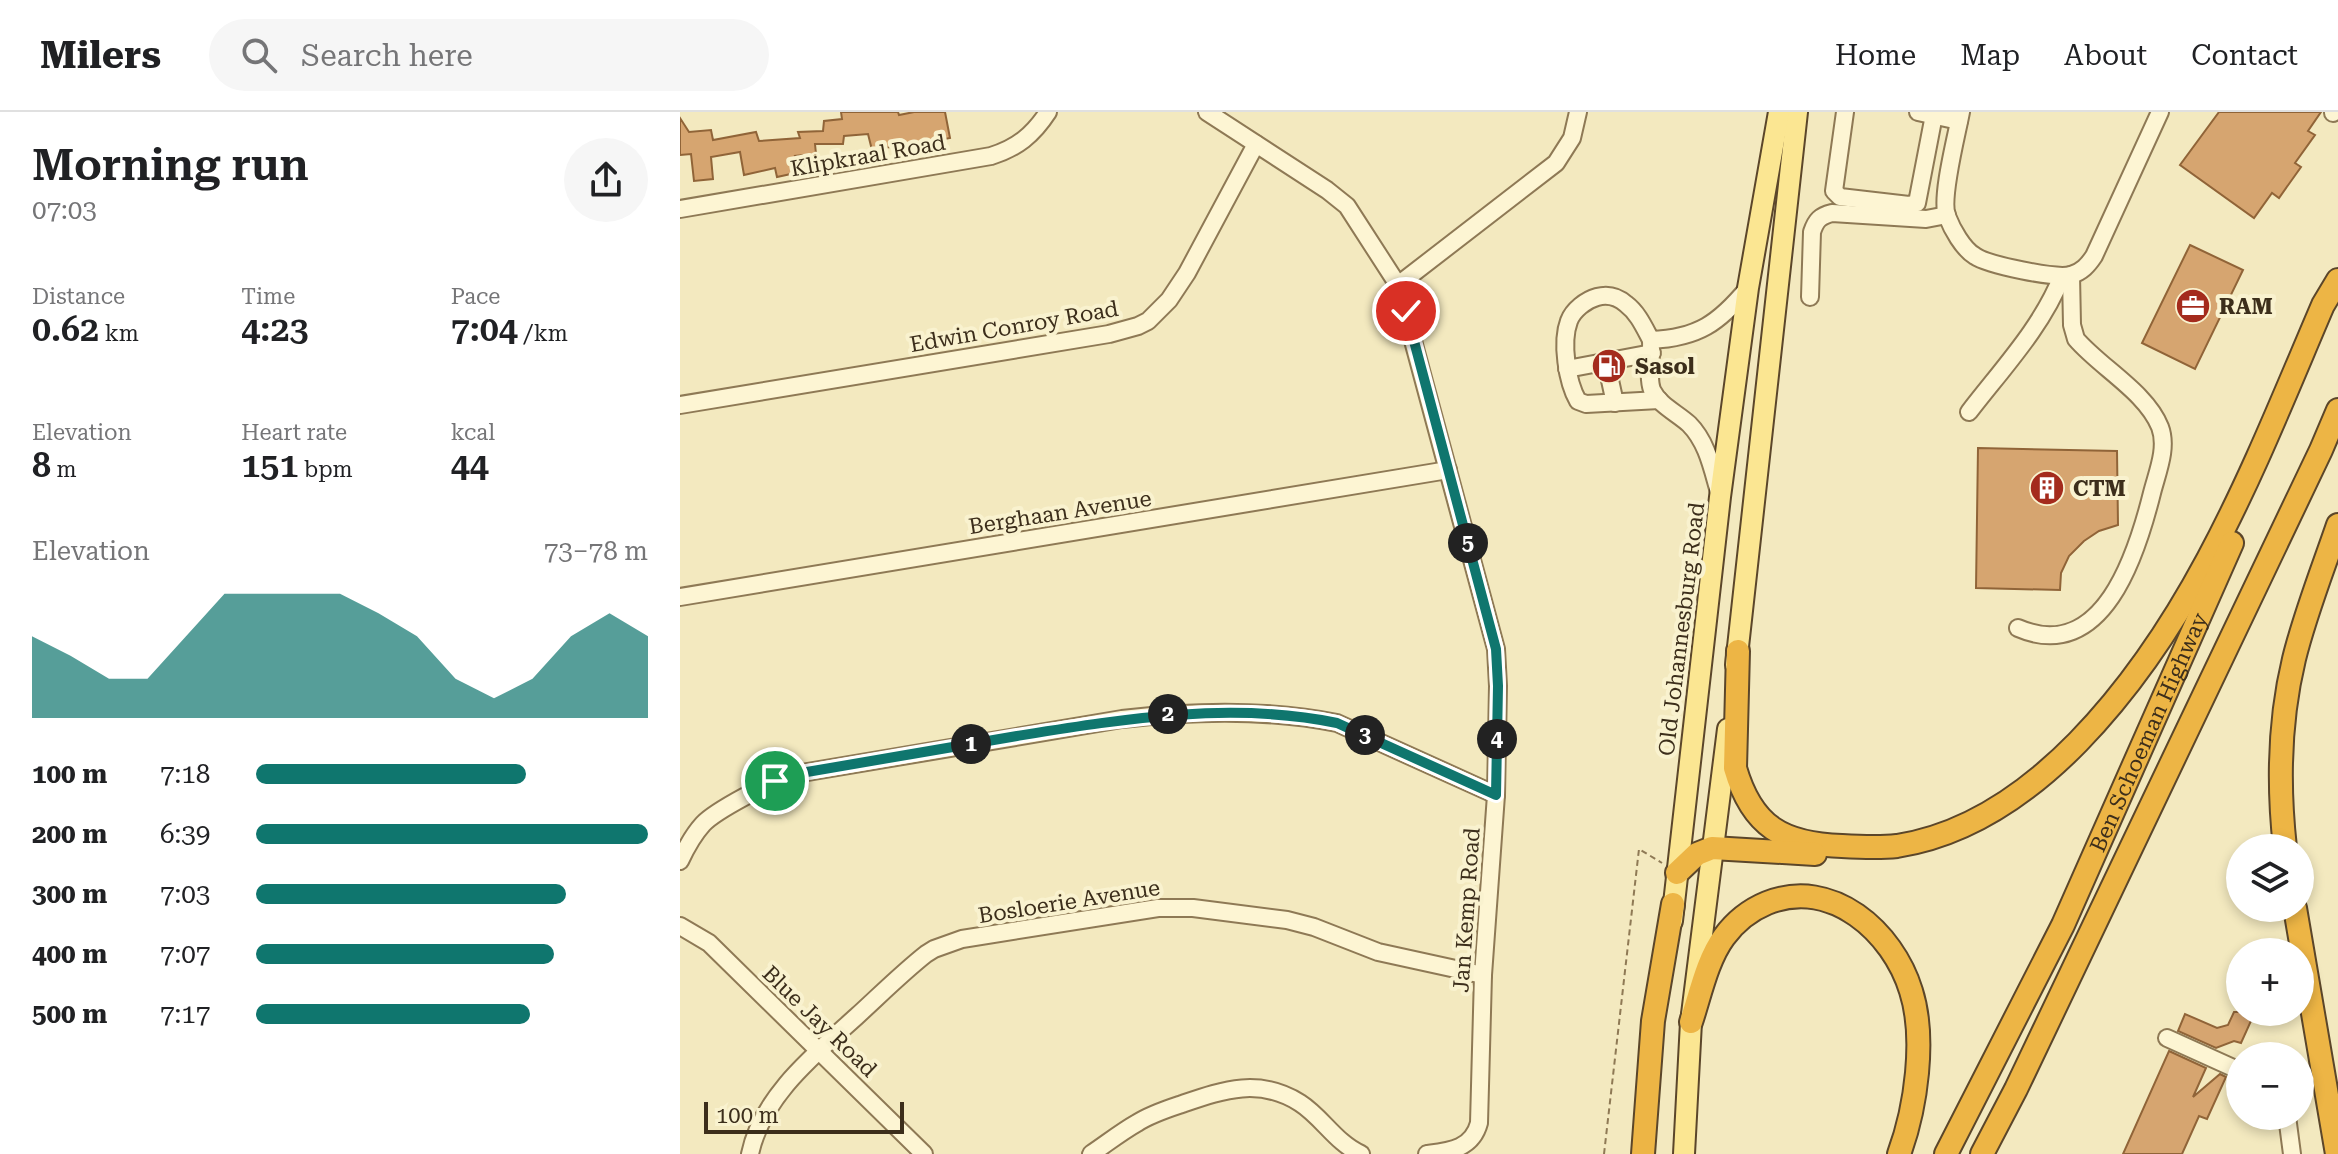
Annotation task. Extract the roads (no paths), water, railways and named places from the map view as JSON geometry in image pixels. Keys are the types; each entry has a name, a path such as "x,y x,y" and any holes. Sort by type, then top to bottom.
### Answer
{"highway":[{"path":"1677,873 1697,854 1712,848 1837,855 1874,852 1950,831 2017,795 2066,755 2118,700 2173,621 2242,496 2323,305 2338,280"},
{"name":"Ben Schoeman Highway","path":"1946,1154 2063,925 2338,303"},
{"name":"Ben Schoeman Highway","path":"1982,1154 2050,1018 2338,410"},
{"path":"2284,834 2281,750 2285,705 2303,627 2338,525"},
{"path":"1738,651 1735,768 1751,807 1772,828 1799,841 1820,845 1895,846"},
{"path":"1691,1022 1722,939 1747,914 1777,899 1811,896 1828,900 1858,915 1881,935 1899,960 1915,1005 1915,1082 1909,1123 1899,1154"},
{"path":"1643,1154 1653,1021 1673,904"},
{"path":"2297,922 2337,1154"}],"main road":[{"name":"Old Johannesburg Road","path":"1654,1154 1673,904 1720,497 1748,288 1779,112"},
{"path":"1684,1154 1691,1022 1738,651 1797,112"}],"street":[{"name":"Klipkraal Road","path":"680,209 991,156 1017,146 1036,130 1048,112"},
{"name":"Jan Kemp Road","path":"1207,112 1347,206 1398,285 1496,649 1496,795 1483,975 1479,1123 1471,1140 1458,1149 1427,1154"},
{"path":"1398,285 1556,163 1572,138 1578,112"},
{"path":"1845,112 1834,191 1840,197 1909,205 1917,203 1926,114 1960,117 1945,198 1947,215 1965,247 1974,256 1994,264 2066,276 2082,270 2094,256 2160,112"},
{"name":"Edwin Conroy Road","path":"680,405 1109,334 1138,326 1155,316 1187,273 1256,144"},
{"path":"1810,297 1812,232 1821,216 1832,213 1926,219 1947,215"},
{"path":"1969,412 2042,316 2066,276"},
{"path":"2018,628 2047,635 2063,633 2095,617 2109,603 2138,543 2163,445 2160,427 2150,407 2076,339 2066,276"},
{"path":"1567,369 1606,362 1702,330 1732,308 1748,288"},
{"path":"1659,400 1586,404 1578,401 1571,389 1567,369 1569,320 1591,299 1613,296 1625,302 1639,318 1652,347 1652,390 1659,400 1687,422 1701,440 1720,497"},
{"path":"1606,362 1615,403"},
{"name":"Berghaan Avenue","path":"680,597 1448,470"},
{"path":"680,861 695,834 708,819 790,775 1122,719 1171,714 1266,715 1337,723 1496,795"},
{"name":"Bosloerie Avenue","path":"750,1154 753,1139 770,1106 818,1051 911,966 934,949 962,939 1158,908 1193,908 1287,920 1378,952 1483,975"},
{"name":"Blue Jay Road","path":"680,926 709,943 924,1154"},
{"path":"2167,1038 2226,1065"},
{"path":"1091,1154 1154,1114 1225,1090 1250,1087 1280,1094 1299,1103 1345,1144 1361,1154"},
{"path":"2289,1130 2292,1154"}],"place":[{"name":"RAM","path":"2193,306"},
{"name":"Sasol","path":"1609,366"},
{"name":"CTM","path":"2047,488"}]}
